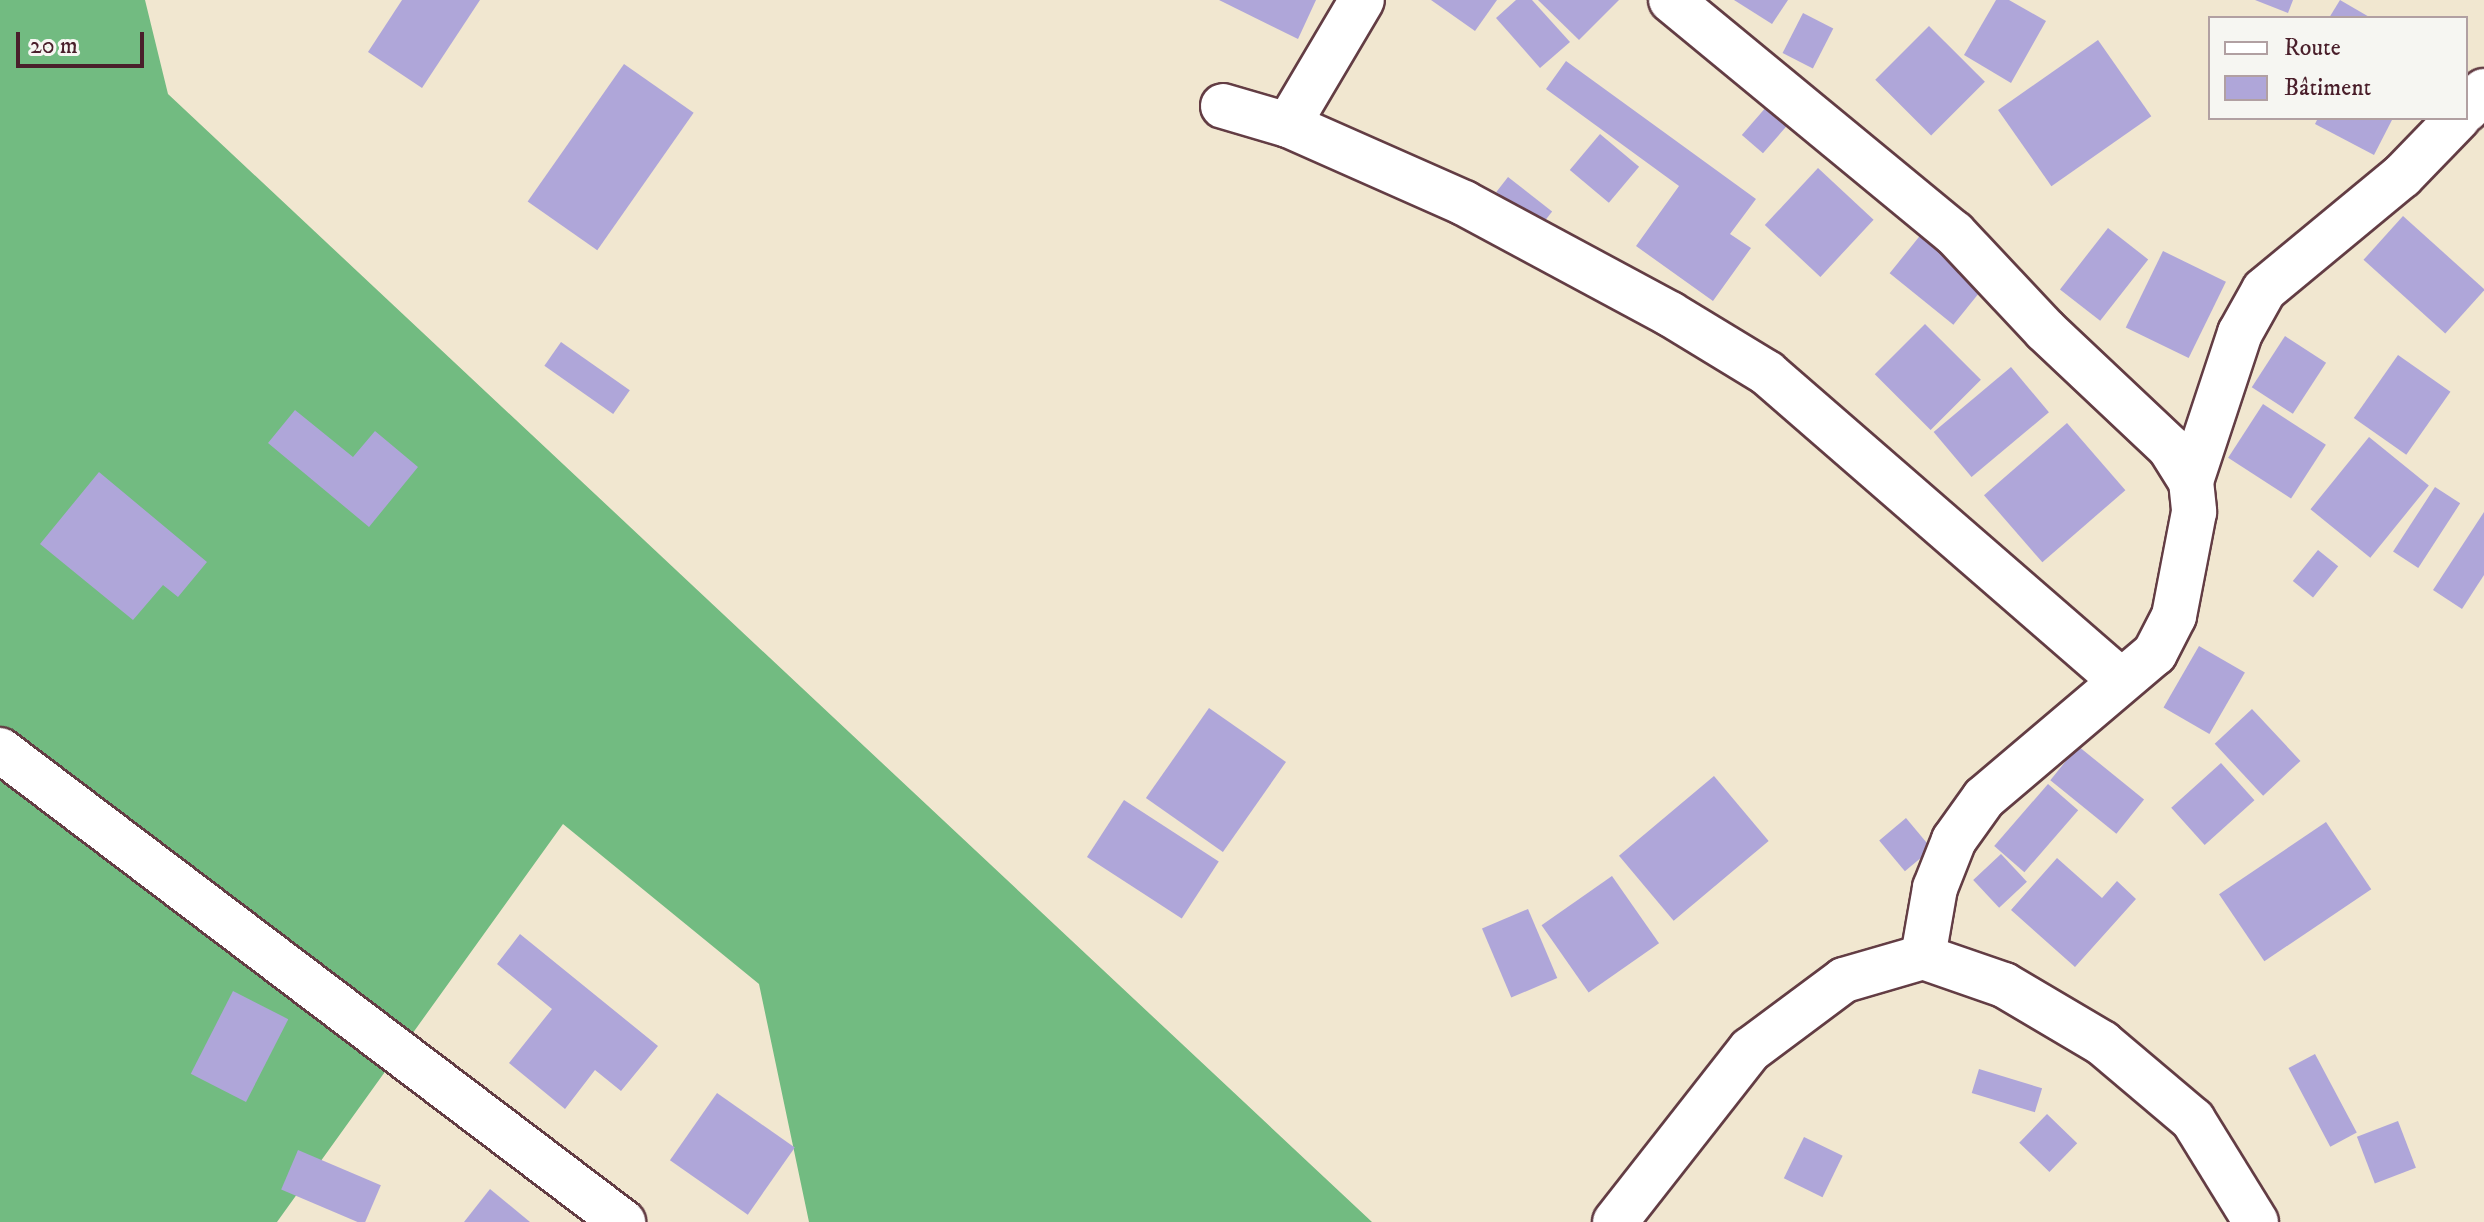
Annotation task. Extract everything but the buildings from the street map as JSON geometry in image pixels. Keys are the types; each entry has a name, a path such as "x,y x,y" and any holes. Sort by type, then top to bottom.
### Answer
{"street":[{"path":"1288,125 1362,0"},
{"path":"1671,0 1954,233 2045,330 2170,448 2191,481"},
{"path":"2468,108 2484,91"},
{"path":"1223,106 1288,125 1464,203 1670,314 1767,373 2120,680"},
{"path":"1923,957 1935,888 1954,840 1984,798 2155,653 2174,616 2194,512 2191,481 2240,333 2264,290 2402,176 2456,120"},
{"path":"0,750 623,1222"},
{"path":"1615,1222 1750,1050 1844,980 1923,957 2004,985 2102,1043 2193,1120 2256,1222"}],"green space":[{"path":"0,0 145,0 168,94 1372,1222 809,1222 759,984 563,824 277,1222 0,1222"}]}
